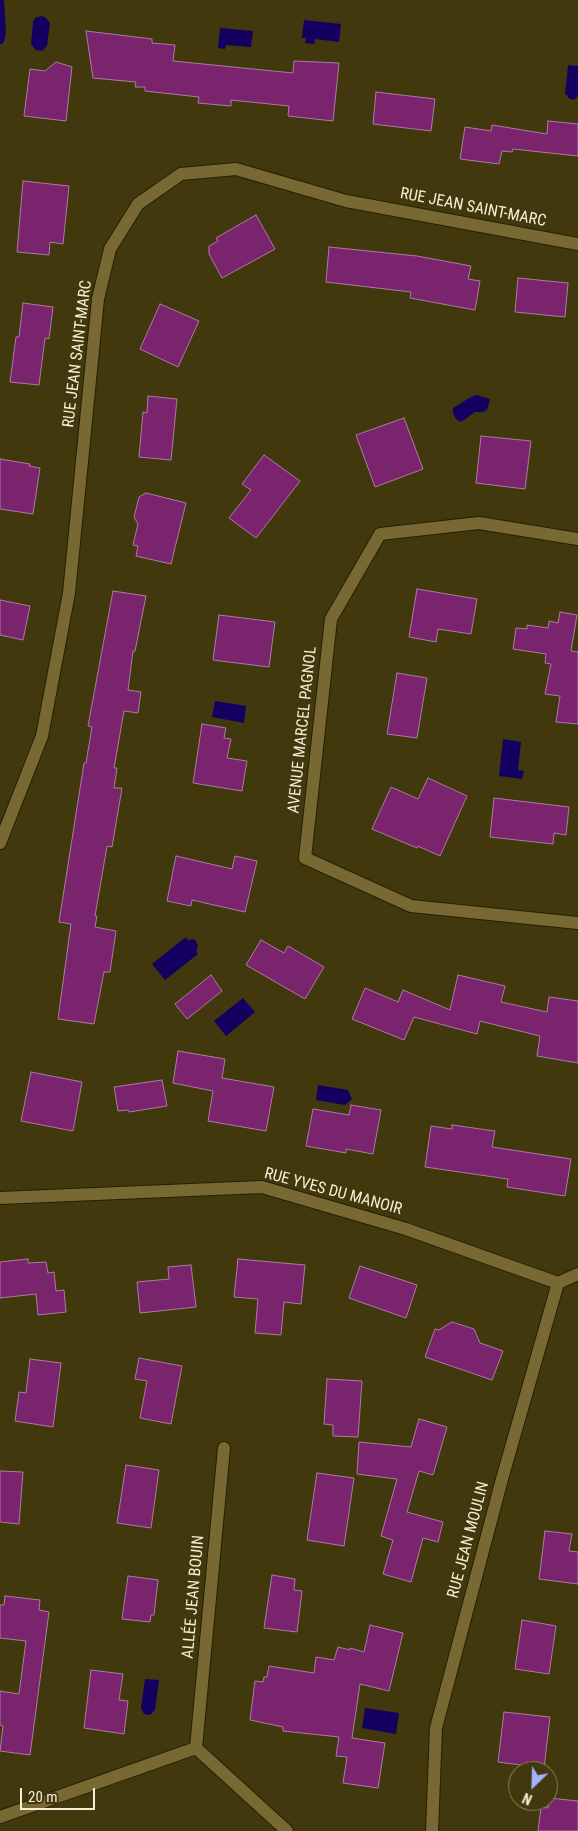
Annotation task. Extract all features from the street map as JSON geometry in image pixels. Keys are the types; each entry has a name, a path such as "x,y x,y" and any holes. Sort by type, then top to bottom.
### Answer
{"street":[{"name":"RUE JEAN SAINT-MARC","path":"0,843 42,736 69,593 98,299 110,249 138,204 181,174 236,169 346,201 578,244"},
{"name":"AVENUE MARCEL PAGNOL","path":"578,539 479,523 380,534 332,619 305,858 410,906 578,923"},
{"name":"RUE YVES DU MANOIR","path":"0,1198 262,1187 406,1229 558,1283"},
{"path":"558,1283 578,1274"},
{"name":"RUE JEAN MOULIN","path":"432,1831 436,1728 502,1480 558,1283"},
{"name":"ALLÉE JEAN BOUIN","path":"196,1748 224,1448"},
{"path":"0,1817 196,1748 287,1831"}],"shaded area":[{"path":"45,17 50,23 47,46 42,51 36,50 31,44 33,22 35,18"},
{"path":"304,20 341,24 339,42 315,39 314,44 305,43 306,38 302,38"},
{"path":"220,28 253,31 251,47 226,45 225,49 218,48"},
{"path":"568,65 578,66 578,96 574,100 568,98 565,94"},
{"path":"477,395 490,399 487,410 475,412 461,422 456,419 453,408"},
{"path":"215,701 246,706 244,723 212,717"},
{"path":"503,739 521,742 518,770 524,771 522,779 499,776"},
{"path":"186,937 188,940 193,939 196,941 198,946 196,951 198,954 165,980 152,964"},
{"path":"243,998 255,1012 226,1036 214,1021"},
{"path":"318,1085 348,1090 352,1099 345,1105 316,1100"},
{"path":"145,1679 159,1680 155,1710 150,1715 144,1714 141,1708"},
{"path":"365,1708 399,1713 396,1734 362,1728"}],"building":[{"path":"86,31 152,39 152,43 175,45 173,61 293,73 294,61 339,63 333,121 288,116 289,106 231,100 231,106 198,103 199,97 145,91 145,87 135,87 136,82 93,78"},
{"path":"56,62 72,67 66,121 24,116 30,69 45,71"},
{"path":"376,92 435,99 431,131 373,124"},
{"path":"548,121 578,124 578,156 513,149 512,152 502,151 499,164 460,159 465,127 491,131 492,125 547,134"},
{"path":"23,181 69,186 63,244 50,242 49,255 17,252"},
{"path":"256,215 275,249 222,278 209,254 209,246 218,241 216,238"},
{"path":"329,247 417,256 471,266 468,279 480,281 475,310 410,298 411,292 326,282"},
{"path":"518,278 568,283 565,317 515,312"},
{"path":"23,303 53,307 49,339 45,338 39,385 10,382 16,337 19,337"},
{"path":"160,304 199,321 178,367 140,349"},
{"path":"148,396 177,399 171,460 139,457 143,412 147,413"},
{"path":"404,418 423,469 375,487 356,435"},
{"path":"481,436 531,441 525,489 476,483"},
{"path":"264,455 300,481 256,538 229,518 251,490 242,484"},
{"path":"0,459 30,464 29,466 40,468 33,514 0,509"},
{"path":"146,493 186,503 171,564 136,556 138,546 133,545 138,524 134,517 139,497"},
{"path":"417,589 477,599 471,634 438,629 436,642 409,637"},
{"path":"113,591 146,596 135,651 133,651 128,690 141,692 138,713 124,711 114,768 117,768 114,788 122,788 112,847 107,846 95,916 97,916 95,927 116,931 110,972 104,972 94,1024 58,1019 71,924 59,922 84,763 86,763 92,727 88,726"},
{"path":"0,600 30,606 23,640 0,635"},
{"path":"560,612 577,615 571,651 578,652 578,724 556,722 560,696 545,694 551,664 545,663 546,654 513,649 516,628 527,629 527,625 548,628 549,621 558,623"},
{"path":"219,615 275,622 269,667 213,660"},
{"path":"397,673 427,678 417,738 387,734"},
{"path":"202,724 226,728 224,738 231,739 227,758 247,761 242,791 193,783"},
{"path":"428,778 467,796 440,856 372,829 391,787 418,799"},
{"path":"494,798 569,807 566,835 554,833 553,844 490,837"},
{"path":"176,856 232,869 235,856 257,861 245,912 192,900 191,906 167,901"},
{"path":"261,940 284,953 288,946 324,967 305,999 246,965"},
{"path":"211,975 222,991 187,1019 175,1004"},
{"path":"458,975 505,986 501,1002 547,1012 549,997 578,1001 578,1063 537,1056 540,1036 480,1021 477,1034 414,1017 404,1040 352,1019 365,988 398,1002 403,990 450,1010"},
{"path":"178,1051 225,1059 222,1078 274,1087 266,1131 208,1121 213,1091 173,1083"},
{"path":"31,1072 82,1082 73,1131 21,1121"},
{"path":"162,1080 167,1106 129,1112 128,1110 118,1111 114,1087"},
{"path":"351,1105 381,1110 373,1154 346,1149 346,1153 306,1146 313,1109 349,1115"},
{"path":"452,1125 495,1131 492,1147 571,1159 565,1196 507,1187 508,1179 425,1167 431,1126 452,1129"},
{"path":"28,1259 28,1263 46,1262 48,1273 54,1272 56,1291 64,1290 66,1312 38,1315 36,1294 0,1298 0,1262"},
{"path":"238,1259 305,1265 301,1304 284,1302 281,1335 255,1333 258,1299 234,1297"},
{"path":"191,1265 196,1307 140,1313 137,1282 169,1279 168,1267"},
{"path":"360,1266 417,1285 406,1318 349,1298"},
{"path":"452,1322 474,1329 480,1343 503,1351 492,1380 425,1357 435,1329 439,1330"},
{"path":"139,1358 182,1366 171,1424 140,1418 147,1381 135,1379"},
{"path":"30,1359 61,1363 53,1427 15,1421 19,1392 26,1393"},
{"path":"327,1379 362,1381 358,1437 333,1436 333,1425 324,1424"},
{"path":"419,1419 447,1427 433,1475 419,1471 407,1512 443,1522 438,1542 423,1538 411,1582 383,1574 393,1540 381,1536 397,1479 357,1474 359,1442 411,1447"},
{"path":"126,1465 159,1470 151,1528 117,1523"},
{"path":"0,1471 23,1472 19,1524 0,1522"},
{"path":"317,1473 354,1478 344,1546 307,1540"},
{"path":"545,1531 572,1534 569,1551 578,1552 578,1584 539,1579"},
{"path":"272,1575 295,1579 294,1590 302,1591 297,1632 264,1628"},
{"path":"128,1576 158,1580 154,1615 151,1615 150,1622 122,1619"},
{"path":"5,1596 40,1600 39,1610 49,1612 30,1755 0,1751 3,1726 0,1725 0,1691 19,1694 26,1641 0,1638 0,1605 4,1605"},
{"path":"522,1620 556,1626 549,1674 515,1669"},
{"path":"370,1625 403,1633 389,1691 360,1684 352,1738 385,1743 378,1788 343,1783 347,1757 336,1756 339,1737 283,1731 283,1727 250,1720 255,1681 263,1682 264,1677 267,1677 269,1666 314,1673 316,1657 334,1660 338,1647 364,1652"},
{"path":"91,1670 123,1674 119,1700 128,1701 124,1734 84,1728"},
{"path":"504,1712 550,1717 545,1761 508,1761 508,1763 498,1762"},
{"path":"558,1799 578,1801 578,1831 538,1831 540,1811 558,1811"}],"waterway":[{"path":"0,2 2,32 0,40"}]}
